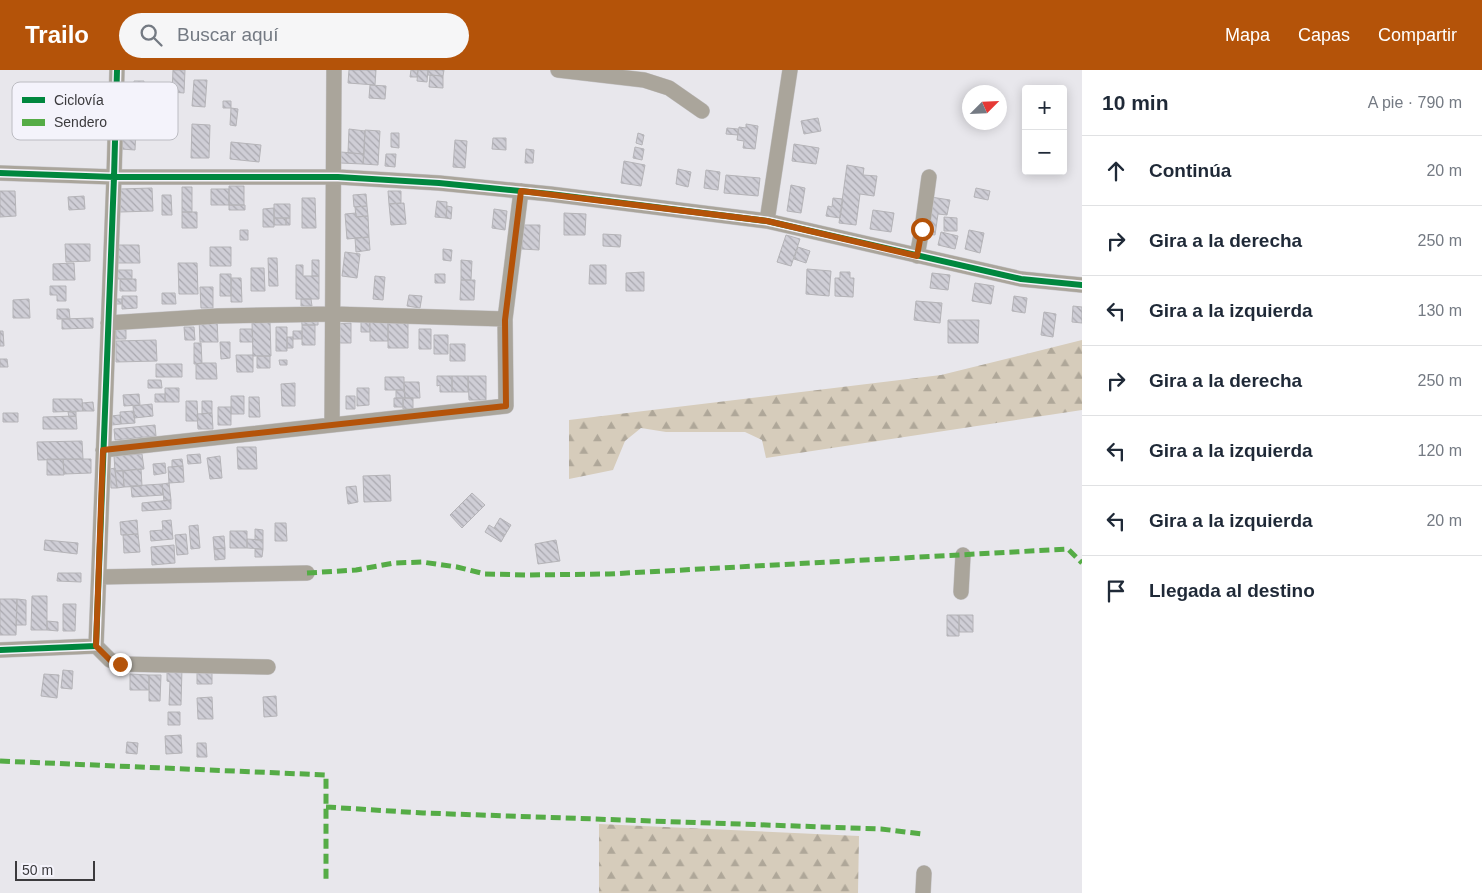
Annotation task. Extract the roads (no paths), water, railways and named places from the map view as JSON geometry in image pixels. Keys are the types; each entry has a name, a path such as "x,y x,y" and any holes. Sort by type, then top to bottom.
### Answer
{"street":[{"path":"332,425 334,70"},
{"path":"558,70 644,80 669,88 702,111"},
{"path":"767,221 790,70"},
{"path":"115,140 96,646 110,660 120,664 268,667"},
{"path":"0,173 114,176 332,177 439,183 521,191 767,221 1021,279 1082,285"},
{"path":"917,256 929,177"},
{"path":"103,450 506,406 505,320 521,191"},
{"path":"108,323 218,316 333,314 505,320"},
{"path":"961,592 963,555"},
{"path":"98,577 308,573"},
{"path":"0,650 96,646"},
{"path":"923,893 924,873"}]}
